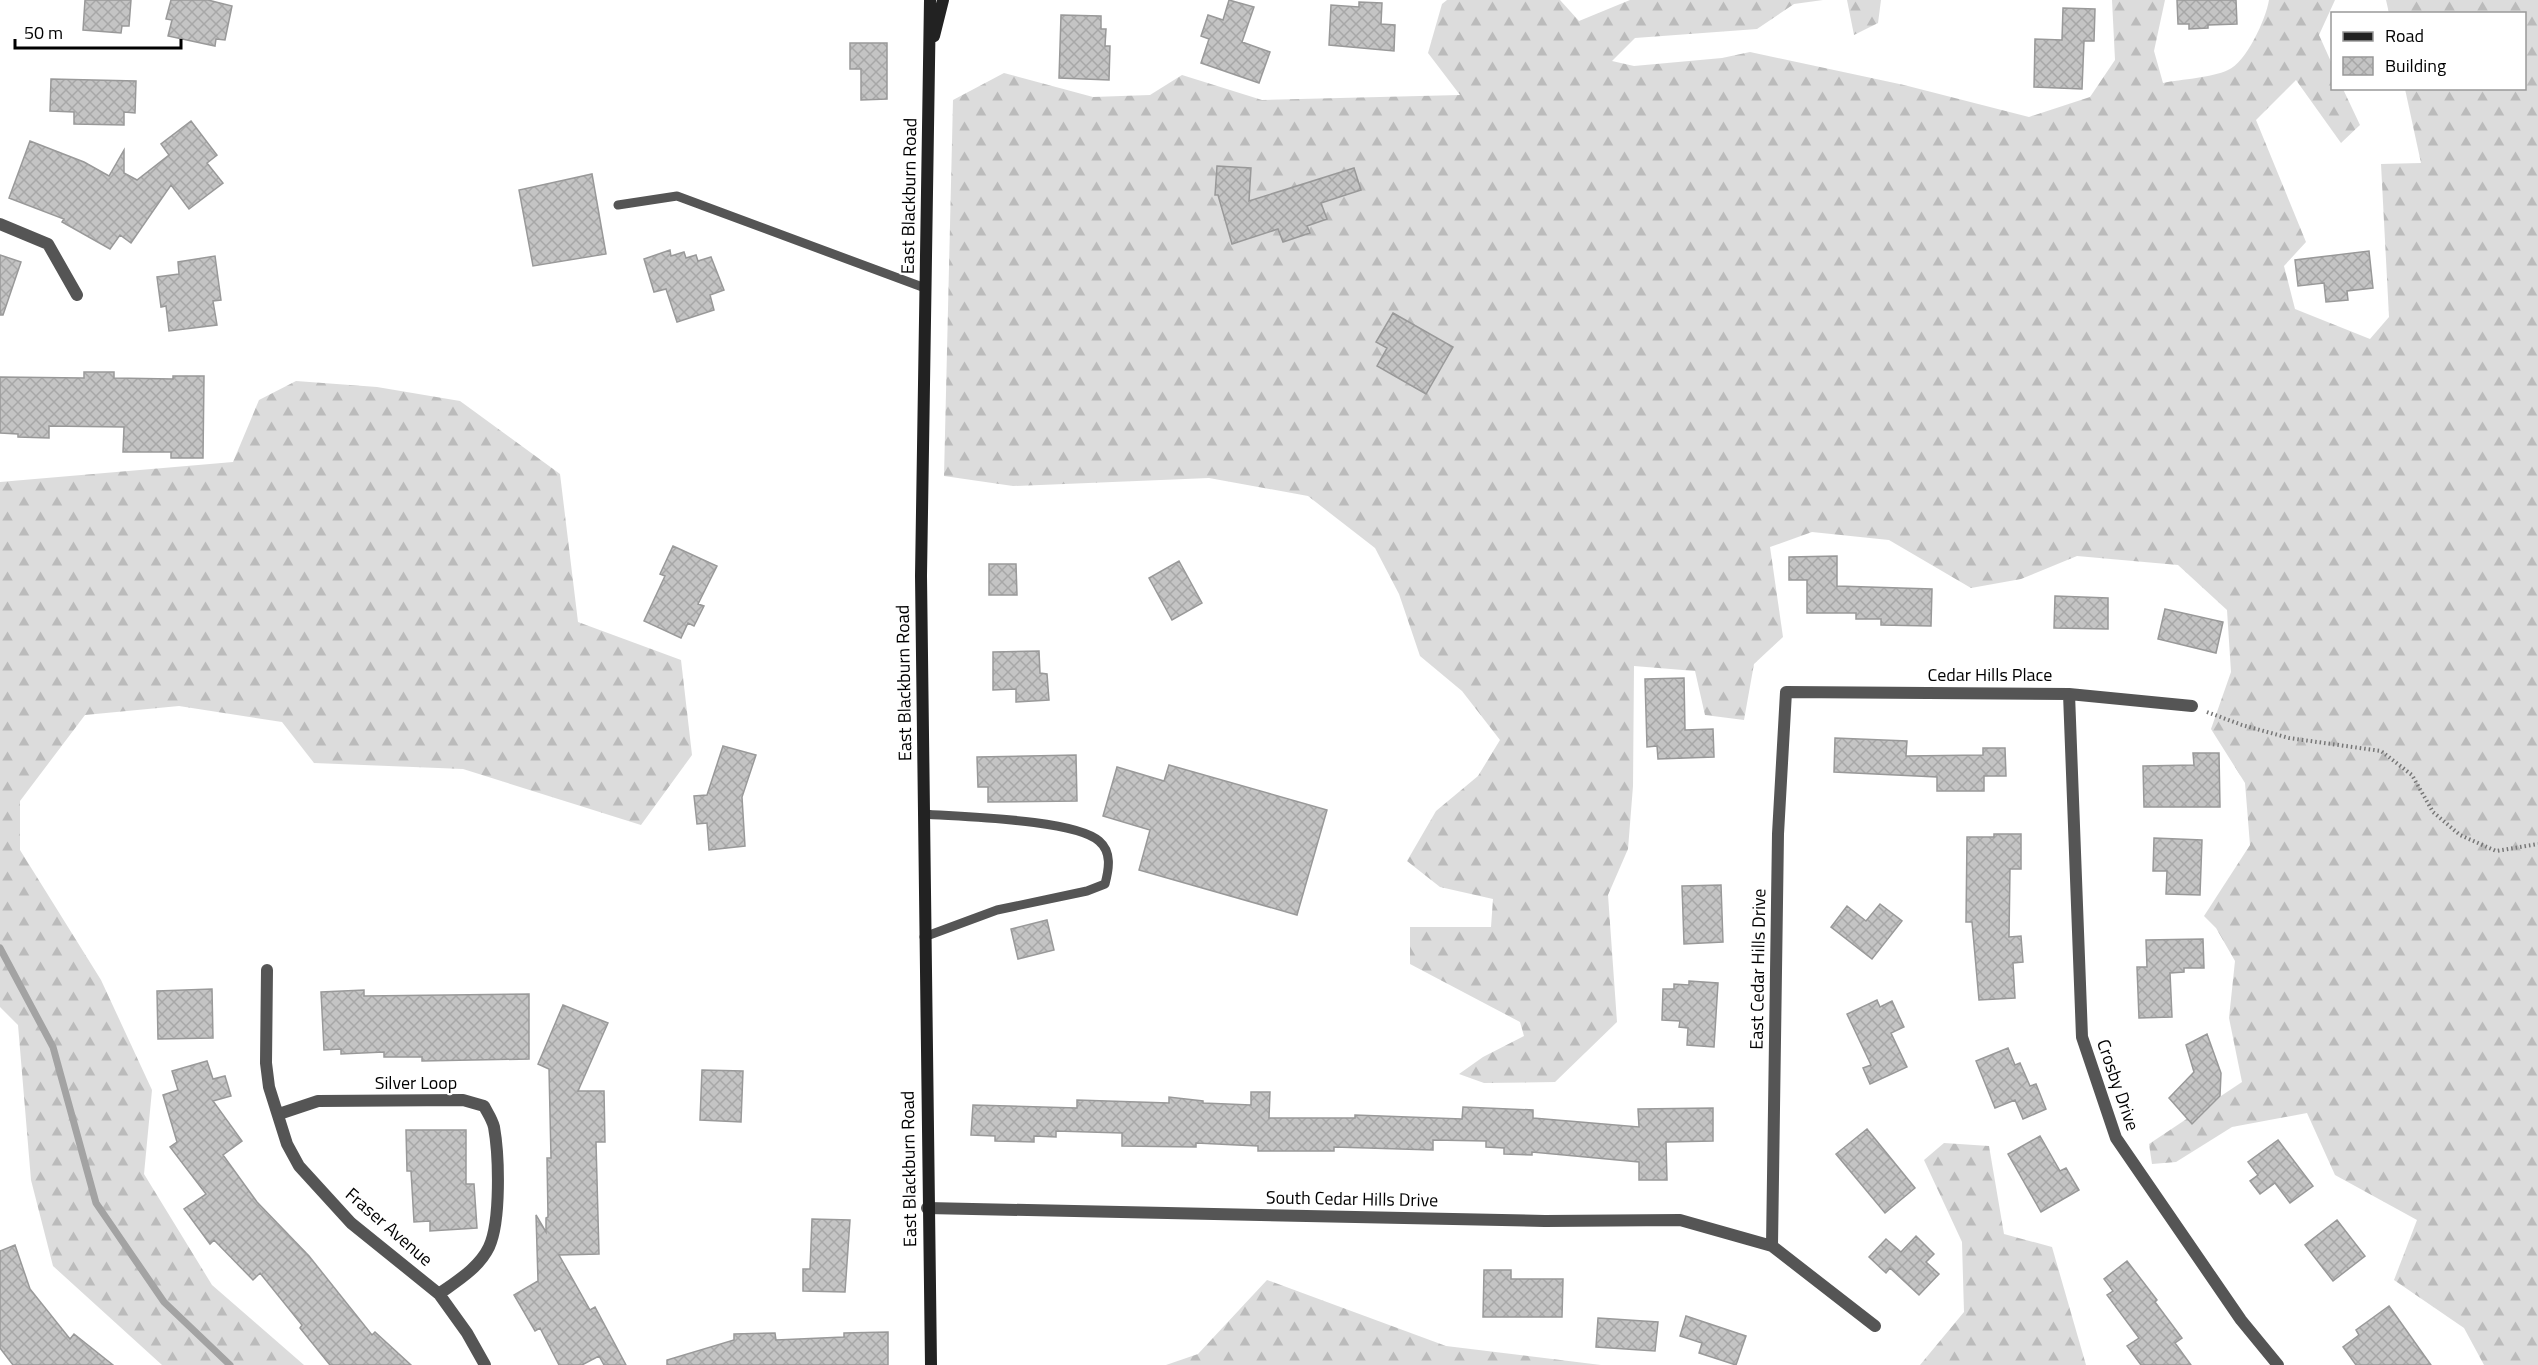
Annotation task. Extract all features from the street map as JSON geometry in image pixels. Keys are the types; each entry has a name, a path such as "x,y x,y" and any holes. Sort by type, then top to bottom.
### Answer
{"street":[{"name":"East Blackburn Road","path":"930,0 921,576 927,1208 931,1365"},
{"path":"929,55 943,0"},
{"path":"0,224 48,244 77,295"},
{"name":"Cedar Hills Place","path":"1786,692 2069,694 2192,706"},
{"name":"East Cedar Hills Drive","path":"1772,1246 1778,834 1786,692"},
{"name":"Crosby Drive","path":"2069,694 2082,1037 2116,1138 2241,1320 2278,1365"},
{"name":"Fraser Avenue","path":"267,970 266,1063 269,1087 287,1144 299,1166 351,1223 439,1294 467,1333 485,1365"},
{"name":"Silver Loop","path":"279,1114 318,1101 463,1100 484,1106 494,1124 497,1150 496,1224 489,1248 472,1270 439,1294"},
{"name":"South Cedar Hills Drive","path":"927,1208 1545,1221 1680,1221 1772,1246"},
{"path":"1772,1246 1875,1326"}],"lane":[{"path":"618,205 677,196 925,288"},
{"path":"923,814 1031,823 1086,833 1101,842 1108,854 1109,869 1106,884 1087,891 997,910 924,937"}],"path":[{"path":"2192,706 2242,725 2289,738 2381,751 2412,775 2433,812 2460,836 2496,851 2538,844"}],"green space":[{"path":"1447,0 1560,0 1579,21 1630,0 1823,0 1794,4 1757,29 1635,38 1612,61 1634,66 1722,58 1750,52 1904,85 2029,117 2090,97 2115,60 2112,0 2165,0 2154,51 2163,83 2213,75 2235,66 2254,40 2269,0 2335,0 2319,35 2331,62 2331,90 2343,90 2360,125 2341,143 2296,80 2256,120 2306,242 2284,266 2295,309 2370,339 2389,317 2381,164 2421,163 2405,90 2526,90 2526,12 2389,12 2386,0 2538,0 2538,1365 2484,1365 2464,1328 2394,1280 2417,1220 2335,1175 2307,1113 2232,1127 2176,1162 2152,1164 2149,1144 2242,1082 2229,1018 2235,961 2216,928 2204,916 2250,845 2245,783 2211,729 2231,672 2227,610 2178,565 2077,556 2021,579 1971,588 1889,540 1812,532 1770,547 1783,637 1754,664 1744,720 1705,715 1695,671 1634,666 1633,786 1628,849 1608,895 1617,1022 1555,1082 1484,1083 1459,1074 1483,1057 1524,1036 1520,1022 1410,964 1410,927 1491,927 1493,899 1440,887 1407,861 1436,811 1478,776 1500,740 1462,691 1420,656 1399,594 1375,548 1308,496 1209,478 1013,486 944,476 953,100 1004,73 1093,97 1150,95 1182,75 1262,100 1460,95 1428,53 1442,4"},
{"path":"1847,0 1881,0 1878,23 1854,35"},
{"path":"296,381 377,387 460,401 560,474 578,622 681,660 692,755 641,825 463,769 314,763 282,722 179,706 85,715 20,801 20,850 101,980 152,1090 144,1174 212,1285 304,1365 162,1365 53,1266 31,1180 18,1025 0,1007 0,482 233,462 259,400"},
{"path":"1944,1143 1989,1146 2004,1234 2052,1247 2086,1365 1920,1365 1964,1312 1962,1242 1924,1160"},
{"path":"1267,1280 1446,1346 1601,1365 1166,1365 1198,1354"}],"building":[{"path":"85,0 131,0 129,26 122,26 121,33 83,30"},
{"path":"171,0 208,0 232,6 225,40 216,39 215,46 168,36 172,20 166,19"},
{"path":"1229,0 1254,7 1242,42 1270,52 1259,83 1201,63 1209,39 1201,36 1208,15 1223,20"},
{"path":"2177,0 2236,0 2237,24 2208,25 2208,28 2189,29 2189,24 2178,24"},
{"path":"1359,2 1382,3 1381,24 1395,25 1394,51 1329,45 1331,5 1359,7"},
{"path":"2063,8 2095,9 2094,41 2084,41 2082,89 2034,87 2035,39 2062,40"},
{"path":"1061,15 1101,16 1101,29 1106,29 1105,46 1110,46 1109,80 1059,78"},
{"path":"850,43 887,43 887,99 861,100 861,69 850,69"},
{"path":"51,79 136,81 135,113 124,112 124,125 74,124 74,112 50,111"},
{"path":"191,121 217,155 207,163 223,183 189,209 171,185 131,243 120,235 110,249 62,222 64,219 9,198 30,141 84,162 109,176 124,150 124,173 137,180 169,155 161,144"},
{"path":"1217,166 1251,168 1249,201 1354,168 1361,190 1321,203 1327,219 1307,226 1310,233 1283,242 1278,229 1232,244 1218,195 1215,195"},
{"path":"592,174 606,254 533,266 519,190"},
{"path":"670,250 671,256 684,252 686,258 696,255 698,261 711,257 724,290 710,295 714,310 677,322 666,289 654,292 644,259"},
{"path":"2369,251 2373,288 2347,291 2348,300 2326,302 2324,283 2298,286 2295,260"},
{"path":"0,255 21,262 3,315 0,315"},
{"path":"215,256 221,300 213,301 217,325 169,331 166,306 161,307 157,277 179,274 178,262"},
{"path":"1393,313 1453,347 1426,394 1377,366 1387,348 1376,342"},
{"path":"84,372 114,372 114,378 173,379 173,376 204,376 203,458 171,458 171,452 123,452 124,427 49,426 49,438 18,437 18,434 0,433 0,377 84,378"},
{"path":"673,546 717,566 698,604 704,606 694,626 688,623 681,638 644,621 665,576 660,574"},
{"path":"1837,556 1837,586 1932,589 1931,626 1881,625 1881,619 1856,619 1856,613 1807,613 1807,580 1789,580 1789,557"},
{"path":"1179,561 1202,603 1172,620 1149,578"},
{"path":"989,564 1016,564 1017,595 989,595"},
{"path":"2055,596 2108,598 2108,629 2054,628"},
{"path":"2165,609 2223,622 2216,653 2158,639"},
{"path":"1039,651 1040,673 1047,674 1049,700 1016,702 1016,689 993,690 993,652"},
{"path":"1684,678 1685,730 1713,729 1714,757 1658,759 1657,746 1647,747 1645,679"},
{"path":"1835,738 1907,741 1906,756 1983,755 1983,748 2005,748 2006,776 1984,776 1984,791 1937,791 1937,777 1834,772"},
{"path":"723,746 756,755 742,797 745,846 709,850 707,823 697,824 694,796 707,795"},
{"path":"2193,753 2219,753 2220,807 2144,807 2143,766 2194,765"},
{"path":"1076,755 1077,801 988,802 988,787 978,787 977,757"},
{"path":"1169,765 1327,810 1297,915 1139,870 1150,830 1103,816 1117,767 1164,781"},
{"path":"1994,834 2021,834 2021,869 2010,869 2009,937 2021,936 2023,962 2013,963 2015,998 1979,1000 1972,922 1966,922 1967,837 1994,837"},
{"path":"2154,838 2202,840 2200,895 2166,894 2167,871 2153,871"},
{"path":"1721,885 1723,942 1684,944 1682,886"},
{"path":"1880,904 1902,921 1872,959 1831,927 1847,906 1866,921"},
{"path":"1047,920 1054,950 1018,959 1011,929"},
{"path":"2203,939 2204,968 2184,968 2184,972 2170,973 2172,1017 2139,1018 2137,967 2147,967 2146,940"},
{"path":"1689,981 1718,983 1714,1047 1687,1045 1688,1028 1679,1027 1680,1021 1662,1020 1663,989 1674,989 1674,984 1689,985"},
{"path":"212,989 213,1038 158,1039 157,991"},
{"path":"364,990 364,996 529,994 529,1059 422,1061 422,1057 384,1057 384,1052 341,1054 341,1049 324,1050 321,992"},
{"path":"1877,1000 1880,1007 1892,1001 1904,1027 1891,1033 1907,1067 1870,1084 1863,1068 1871,1065 1847,1014"},
{"path":"563,1005 608,1023 578,1091 604,1091 605,1142 596,1142 599,1254 559,1255 590,1310 595,1307 626,1365 604,1365 599,1356 582,1365 559,1365 540,1328 535,1331 514,1295 538,1281 536,1215 546,1232 547,1158 551,1158 549,1069 538,1064"},
{"path":"2207,1034 2221,1073 2220,1096 2192,1124 2169,1098 2194,1072 2186,1045"},
{"path":"2008,1048 2015,1065 2020,1063 2030,1086 2036,1084 2046,1109 2023,1119 2015,1100 1995,1108 1976,1061"},
{"path":"207,1061 213,1079 225,1076 231,1096 213,1101 242,1141 223,1155 257,1202 309,1256 372,1335 375,1332 411,1365 330,1365 300,1328 302,1325 260,1273 253,1280 214,1240 210,1244 184,1209 206,1194 170,1147 177,1142 163,1095 178,1090 172,1071"},
{"path":"702,1070 743,1071 741,1122 700,1120"},
{"path":"1251,1092 1270,1092 1269,1118 1355,1118 1355,1115 1462,1119 1463,1107 1533,1110 1533,1118 1639,1127 1638,1109 1713,1108 1713,1141 1666,1142 1667,1180 1639,1180 1639,1162 1532,1152 1532,1155 1504,1154 1504,1148 1486,1147 1486,1141 1433,1140 1433,1150 1334,1147 1334,1151 1258,1151 1258,1146 1196,1143 1196,1147 1122,1146 1122,1133 1056,1131 1056,1137 1034,1136 1034,1142 995,1141 995,1136 971,1135 973,1105 1077,1108 1077,1100 1169,1103 1169,1097 1203,1101 1203,1103 1251,1105"},
{"path":"1867,1129 1915,1188 1885,1213 1836,1154"},
{"path":"406,1130 466,1130 466,1184 474,1184 477,1228 430,1231 430,1221 414,1222 411,1171 407,1171"},
{"path":"2040,1136 2060,1171 2066,1168 2079,1190 2041,1212 2008,1154"},
{"path":"2278,1140 2313,1186 2290,1203 2275,1183 2260,1194 2250,1181 2258,1175 2248,1162"},
{"path":"812,1219 850,1220 845,1292 803,1291 803,1269 810,1269"},
{"path":"2337,1220 2365,1256 2333,1281 2305,1245"},
{"path":"1916,1236 1934,1254 1926,1262 1939,1274 1919,1295 1890,1268 1886,1273 1869,1257 1886,1239 1901,1252"},
{"path":"15,1245 30,1289 70,1339 74,1334 113,1365 13,1365 0,1348 0,1251"},
{"path":"2127,1261 2182,1338 2175,1343 2191,1365 2141,1365 2127,1346 2139,1338 2107,1295 2113,1291 2104,1279"},
{"path":"1484,1270 1511,1270 1511,1279 1563,1279 1562,1317 1483,1317"},
{"path":"2389,1306 2431,1365 2356,1365 2343,1347 2359,1335 2356,1330"},
{"path":"1686,1316 1746,1336 1736,1365 1699,1353 1702,1343 1680,1336"},
{"path":"1598,1318 1658,1322 1655,1351 1596,1347"},
{"path":"888,1332 888,1365 667,1365 667,1360 734,1340 734,1334 775,1333 776,1340 844,1337 844,1333"}],"waterway":[{"path":"0,948 53,1047 96,1203 164,1302 230,1365"}]}
